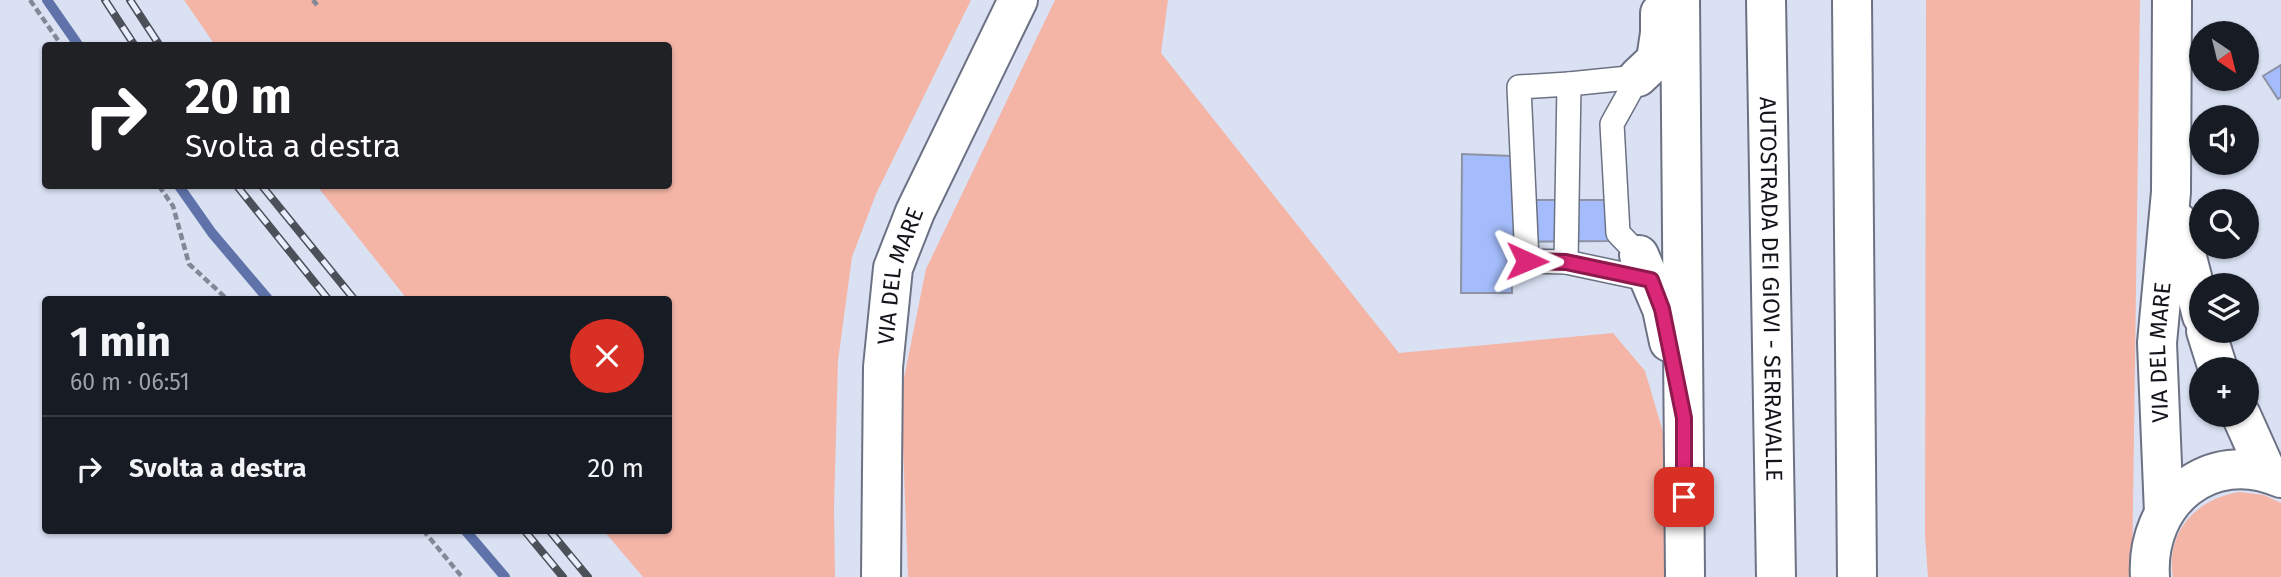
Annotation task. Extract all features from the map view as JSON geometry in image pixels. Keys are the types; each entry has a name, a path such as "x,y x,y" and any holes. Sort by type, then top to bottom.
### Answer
{"main road":[{"name":"VIA DEL MARE","path":"881,577 883,367 893,268 915,212 1018,0"},
{"path":"1638,77 1656,60 1660,33 1660,0"},
{"path":"1680,0 1685,577"},
{"name":"AUTOSTRADA DEI GIOVI - SERRAVALLE","path":"1766,0 1776,577"},
{"path":"1852,0 1857,577"},
{"name":"VIA DEL MARE","path":"2164,513 2157,343 2171,192 2172,0"},
{"name":"VIA DEL MARE","path":"2171,192 2191,273"},
{"path":"1645,268 1662,309 1684,418"},
{"path":"2248,427 2274,475"},
{"path":"2150,577 2154,533 2164,513 2188,487 2209,476 2244,469 2274,475"}],"lane":[{"path":"1638,77 1519,87 1527,261 1645,268"},
{"path":"1638,77 1612,124 1618,233 1645,268"},
{"path":"1566,262 1569,84"}],"path":[{"path":"30,0 59,42"},
{"path":"161,189 173,206 189,264 224,296"},
{"path":"426,534 462,577"}],"shaded area":[{"path":"184,0 971,0 876,194 852,257 838,361 835,577 643,577 606,534 672,534 672,296 405,296 319,189 672,189 672,42 213,42"},
{"path":"1055,0 1168,0 1161,53 1399,353 1613,333 1645,371 1663,432 1665,577 908,577 901,393 926,269"},
{"path":"1926,0 2140,0 2132,577 1928,577 1925,536"},
{"path":"2240,492 2264,495 2281,503 2281,577 2173,577 2174,546 2187,520 2210,501"}],"building":[{"path":"2281,65 2281,97 2278,99 2263,76"},
{"path":"1462,154 1512,156 1512,200 1610,200 1609,241 1511,242 1512,293 1461,293"}],"waterway":[{"path":"47,0 76,42"},
{"path":"181,189 212,233 265,296"},
{"path":"468,534 505,577"}],"railway":[{"path":"105,0 132,42"},
{"path":"130,0 157,42"},
{"path":"239,189 326,296"},
{"path":"264,189 352,296"},
{"path":"527,534 563,577"},
{"path":"552,534 588,577"}],"route":[{"path":"1527,261 1566,262 1651,280 1662,309 1684,418 1684,497"}]}
